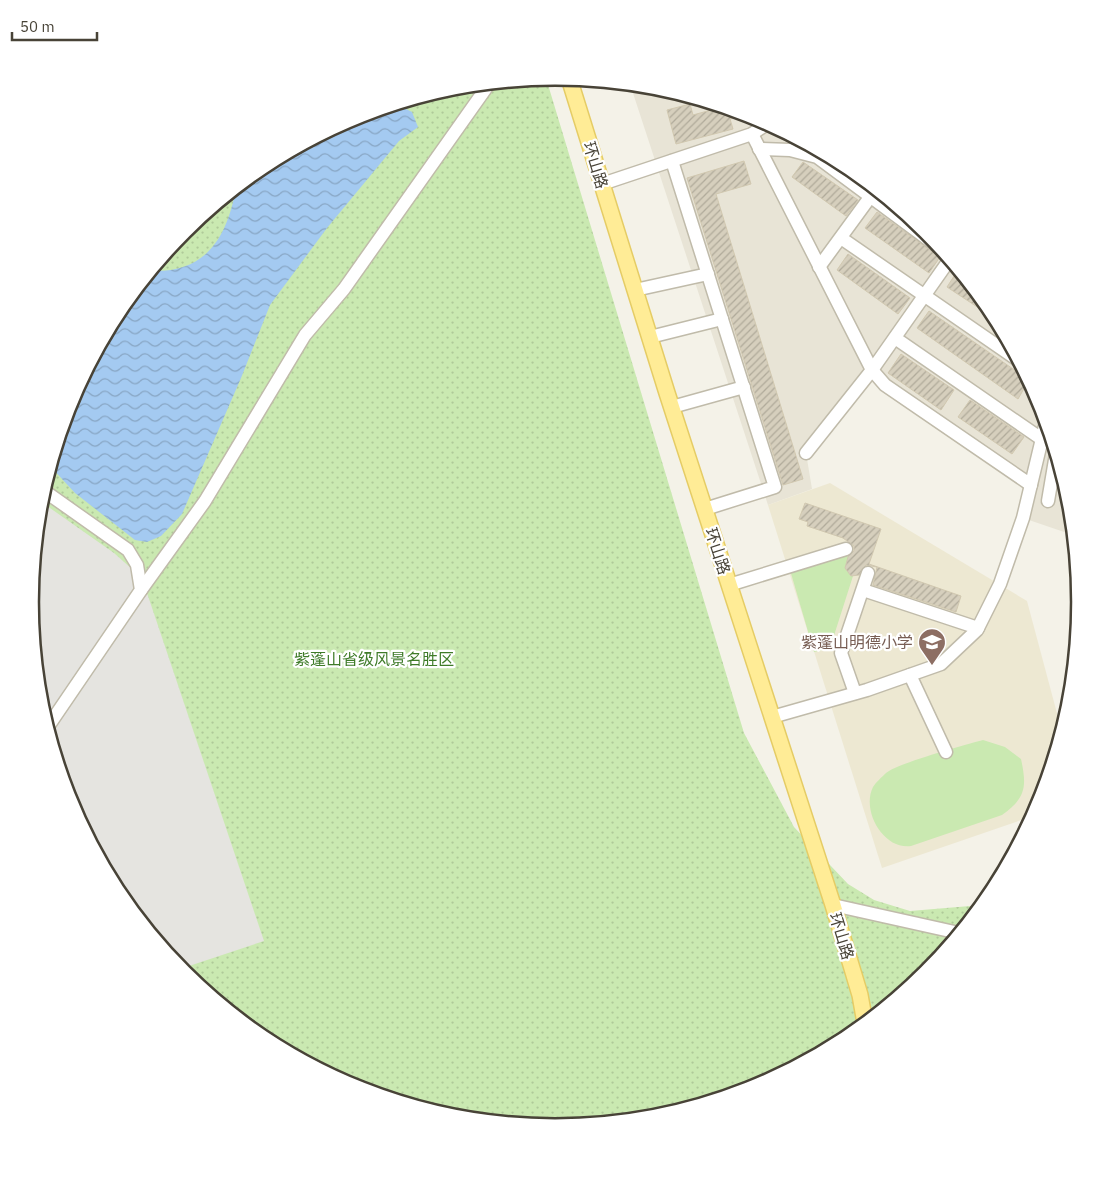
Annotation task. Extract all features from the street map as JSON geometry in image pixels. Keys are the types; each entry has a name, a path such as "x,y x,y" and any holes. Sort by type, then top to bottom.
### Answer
{"main road":[{"name":"环山路","path":"572,86 672,407 833,905 860,995 864,1016"}],"street":[{"path":"53,720 141,590 205,501 305,335 344,289 484,91"},
{"path":"602,184 752,134 760,128"},
{"path":"752,134 872,370 885,385 1031,485"},
{"path":"760,149 790,150 816,157"},
{"path":"672,161 775,487 705,509"},
{"path":"823,161 863,188"},
{"path":"819,267 872,194"},
{"path":"841,238 1006,352"},
{"path":"806,453 872,370 946,265"},
{"path":"635,290 708,274"},
{"path":"650,337 722,319"},
{"path":"894,338 1043,440"},
{"path":"672,407 744,387"},
{"path":"772,717 856,693 941,664 978,628 1000,584 1023,518 1044,435"},
{"path":"1048,501 1054,467"},
{"path":"50,495 128,550 137,565 141,590"},
{"path":"729,585 846,549"},
{"path":"856,693 841,653 868,574"},
{"path":"863,590 978,628"},
{"path":"910,675 946,752"},
{"path":"833,905 951,932"}],"shaded area":[{"path":"633,92 689,103 721,113 783,139 813,155 869,192 920,237 965,288 1002,344 1018,374 1032,404 1054,468 1067,533 1023,518 1031,485 872,371 806,453 812,489 768,505"},
{"name":"紫蓬山明德小学","path":"830,483 1027,601 1058,717 1044,768 1023,819 882,868 768,505"},
{"path":"48,507 114,553 142,578 264,941 189,966 145,916 108,860 92,830 78,800 56,736 43,669 40,636 40,568"}],"green space":[{"name":"紫蓬山省级风景名胜区","path":"548,86 744,733 794,827 848,884 874,900 910,911 972,906 943,942 895,990 869,1012 813,1049 753,1079 721,1091 689,1101 622,1114 589,1117 521,1117 488,1114 421,1101 357,1079 327,1065 297,1049 241,1012 190,967 167,942 145,916 108,860 78,800 66,768 56,736 43,669 40,636 40,568 43,535 56,468 78,404 92,374 108,344 145,288 190,237 241,192 297,155 327,139 357,125 421,103 488,90"},
{"path":"848,555 849,561 845,568 853,576 830,648 814,652 790,570"},
{"path":"983,740 1005,747 1021,759 1024,777 1023,791 1010,809 1002,815 911,846 901,846 892,842 884,835 877,827 873,817 870,797 873,787 886,773 892,769 932,755"}],"water":[{"path":"404,108 412,112 418,127 399,141 327,228 270,305 241,378 182,514 161,536 147,542 135,540 75,493 55,472 56,468 78,404 108,344 126,315 160,271 186,266 200,259 211,249 220,237 234,198 241,192 297,155 327,139 389,113"}],"building":[{"path":"690,104 693,115 711,110 734,118 730,119 733,129 676,144 667,110"},
{"path":"744,161 751,184 716,194 803,479 783,485 687,178"},
{"path":"803,162 858,200 846,216 792,177"},
{"path":"877,212 939,258 929,273 865,228"},
{"path":"848,254 910,298 898,314 837,270"},
{"path":"954,276 979,308 947,287"},
{"path":"929,311 1017,371 1024,388 1018,399 917,328"},
{"path":"901,354 954,390 941,410 888,373"},
{"path":"970,400 1024,437 1012,454 958,417"},
{"path":"805,503 881,529 869,564 961,596 956,612 873,585 877,567 866,565 859,575 851,576 845,568 848,557 854,551 854,546 843,538 807,526 808,522 799,519"}],"place":[{"name":"紫蓬山明德小学","path":"932,666"}]}
